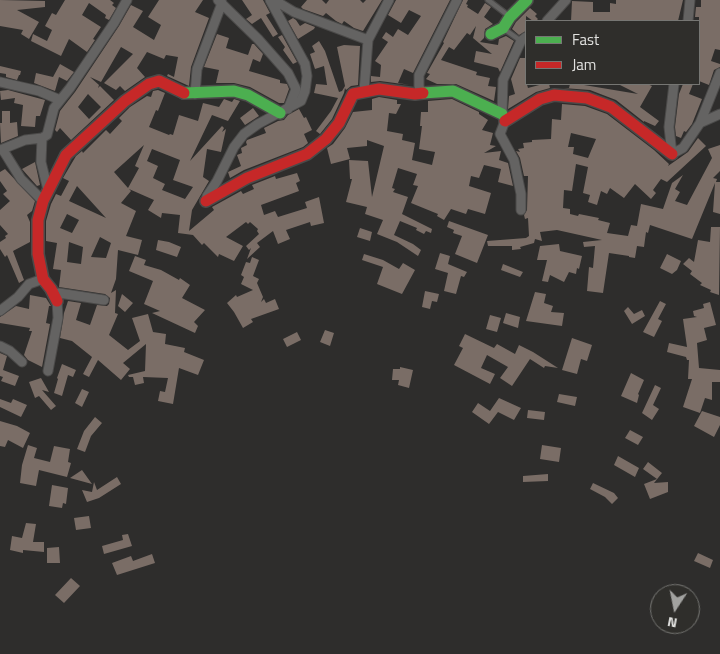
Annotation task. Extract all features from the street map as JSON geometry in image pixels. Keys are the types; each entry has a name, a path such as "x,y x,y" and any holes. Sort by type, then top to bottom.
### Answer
{"street":[{"path":"43,201 20,179 1,150 25,140 42,138 47,135 54,108 70,88 114,23 127,0"},
{"path":"206,201 234,147 244,134 258,124 301,101 305,91 308,76 305,64 270,0"},
{"path":"274,0 294,12 368,40"},
{"path":"364,91 368,40 389,0"},
{"path":"421,94 418,86 418,75 457,0"},
{"path":"491,34 502,28 527,0"},
{"path":"548,20 566,0"},
{"path":"688,20 690,0"},
{"path":"194,94 197,69 220,2 258,39 288,73 296,89 284,111"},
{"path":"521,210 521,194 514,160 500,134 503,118 502,80 524,39"},
{"path":"672,154 683,148 700,123 720,73"},
{"path":"58,302 43,279 38,254 38,220 43,201 66,155 125,101 148,84 159,81 185,94 234,91 284,111"},
{"path":"0,82 38,91 60,100"},
{"path":"672,154 668,127 674,85"},
{"path":"206,201 247,178 306,154 326,139 339,123 353,94 379,89 415,94 453,91 503,118"},
{"path":"503,118 540,99 554,95 588,98 611,107 672,154"},
{"path":"700,123 720,114"},
{"path":"42,138 41,162 48,190"},
{"path":"0,311 18,297 29,284 43,279"},
{"path":"48,371 58,318 59,293 104,300"},
{"path":"0,346 10,351 22,362"}],"lane":[{"path":"488,0 510,17"},
{"path":"502,28 524,39"}],"building":[{"path":"0,0 45,1 45,7 17,10 39,22 29,39 21,34 23,30 0,26"},
{"path":"65,0 110,0 114,3 112,5 116,8 109,20 105,18 106,15 89,3 82,15 101,27 87,52 69,39 61,56 31,41 33,34 47,41 52,30 45,26 52,13 56,15"},
{"path":"159,0 203,0 195,12 209,18 191,67 189,86 167,76 168,74 174,77 178,57 166,55 164,59 147,52 137,68 145,77 125,91 120,86 116,90 104,83 133,54 121,47 101,82 90,77 99,85 98,88 100,86 114,100 71,140 60,128 57,132 55,130 60,111 75,92 131,5 143,11 133,27 154,40 161,25 148,17","holes":["88,94 101,107 89,119 78,107"]},
{"path":"242,0 263,0 270,13 266,15 278,34 273,37 261,18 252,24 246,19 252,15"},
{"path":"307,0 322,0 326,4 329,0 360,0 363,3 366,0 382,0 363,31 354,28 344,21 342,24 326,13 323,16 303,9 301,7"},
{"path":"396,0 450,0 413,73 404,69 398,83 410,85 380,81 371,82 371,76 380,77 381,65 375,61 388,42 382,38 386,32 393,37 398,29 408,35 421,16 409,10 401,23 388,15"},
{"path":"463,0 468,0 467,7 478,14 485,3 491,7 484,17 493,24 485,29 484,38 480,42 498,45 499,39 506,36 514,41 500,72 498,68 474,62 476,51 492,54 473,38 476,26 470,35 467,33 454,50 449,47 441,60 477,72 476,75 490,78 488,86 496,87 494,101 456,84 437,84 426,79 430,74 427,73 444,43"},
{"path":"616,0 683,0 678,20 571,20 572,1 593,2 593,12 610,12 610,3 616,4"},
{"path":"701,0 720,0 720,50 715,49 711,61 720,64 720,67 714,70 709,85 700,81 700,20 699,17 695,17 696,7 701,7"},
{"path":"530,8 537,14 535,16 537,20 532,20 526,16 525,32 519,35 512,29 516,22"},
{"path":"293,18 300,26 305,23 315,27 298,39 288,21"},
{"path":"217,34 229,38 226,48 248,55 252,44 254,44 263,54 260,62 253,59 249,71 280,80 280,83 287,84 289,89 284,103 279,103 250,87 234,83 216,83 219,70 204,67"},
{"path":"282,35 297,62 293,64 283,50 285,47 278,37"},
{"path":"319,41 325,51 339,92 345,86 337,47 344,45 360,46 358,85 351,86 346,90 345,88 332,119 320,134 316,131 338,98 314,93 316,84 327,85 324,66 315,69 310,54 315,52 312,46"},
{"path":"520,58 525,58 525,85 528,88 549,85 550,88 536,92 508,109 509,96 515,94 511,79"},
{"path":"60,64 74,72 67,81 59,77 55,91 34,83 36,73 53,77"},
{"path":"0,66 21,71 17,80 0,73"},
{"path":"570,85 584,85 638,94 620,85 650,85 652,86 640,107 659,121 655,126 644,122 616,100 590,90 563,88 569,88"},
{"path":"683,85 693,85 689,94 702,99 692,124 686,132 684,131 681,138 676,136 675,127 679,94"},
{"path":"8,90 45,100 40,116 36,116 35,127 21,126 23,105 14,103 15,98 1,100 0,91"},
{"path":"158,90 165,93 149,127 169,135 173,135 179,115 198,121 203,103 219,107 224,99 232,102 234,99 240,101 228,121 212,115 190,161 222,126 224,128 222,132 226,129 221,152 207,149 203,177 209,181 192,210 189,231 214,210 212,207 241,191 243,194 254,189 252,185 275,176 276,179 297,173 300,181 296,183 299,191 261,205 264,215 275,211 278,217 307,208 305,202 319,197 324,223 311,226 310,222 286,230 290,239 278,244 273,231 257,243 260,247 247,259 251,248 249,250 246,246 259,234 258,229 250,222 248,224 246,222 226,237 243,246 234,261 219,254 218,257 204,243 202,245 193,235 178,233 180,215 162,213 161,218 148,210 154,200 129,189 131,191 121,203 136,211 126,236 142,240 138,255 118,250 116,279 111,293 116,290 115,313 118,314 109,335 128,350 140,341 132,318 148,314 153,332 166,334 165,344 185,348 184,352 204,360 198,375 179,368 173,404 158,401 160,391 165,392 168,378 143,377 144,383 135,385 133,377 128,375 145,371 146,344 123,363 130,369 121,380 98,360 89,377 83,374 92,357 72,341 60,338 68,301 81,303 76,320 90,325 97,305 107,306 110,298 105,294 59,287 61,270 53,269 57,243 46,241 46,221 51,204 56,194 61,196 69,181 63,178 76,156 82,151 83,153 106,130 110,134 122,121 119,118 130,107 147,96 151,97 153,91","holes":["144,145 135,166 139,168 128,188 114,172","152,149 180,160 173,180 193,187 185,199 162,190 165,184 153,178 158,166 147,161","77,186 106,218 69,201","67,214 79,220 72,233 60,228","100,237 111,243 106,258 91,257","69,242 83,247 81,264 67,262"]},
{"path":"379,97 397,100 397,104 401,104 396,114 389,113 387,131 403,134 402,140 415,143 412,160 432,165 435,152 419,149 422,126 420,126 421,112 428,112 428,101 452,99 479,112 488,120 482,130 493,133 490,145 496,146 484,153 501,151 499,160 508,163 513,186 498,182 501,169 484,165 479,178 471,176 469,186 491,193 485,214 468,209 466,214 451,209 444,220 437,216 438,214 411,203 418,186 413,185 417,174 398,168 392,188 395,189 393,192 408,197 402,214 432,229 431,233 426,231 424,234 416,230 417,228 400,221 394,235 421,250 418,256 397,242 377,234 383,220 365,214 367,207 346,202 352,179 350,179 349,160 368,161 372,197 384,146 367,140 367,146 347,148 350,159 331,164 327,148 333,144 345,128 353,112 372,110 372,99"},
{"path":"562,104 585,106 607,114 654,150 669,164 668,166 688,152 698,138 706,146 667,182 661,179 653,190 656,193 651,199 635,184 624,198 610,188 607,194 601,191 597,205 588,202 590,195 583,193 588,167 576,164 572,191 564,190 563,208 570,209 570,214 599,218 598,220 610,223 607,233 628,236 631,225 637,226 641,204 663,209 672,183 683,175 675,189 680,192 675,201 687,205 712,158 708,149 720,145 720,171 713,178 717,179 716,182 720,182 720,214 713,212 715,183 692,239 650,225 648,233 646,232 644,247 637,246 635,258 609,253 603,293 587,291 589,267 593,268 595,246 584,247 583,242 602,240 557,230 540,232 542,241 535,239 534,243 520,247 521,249 512,250 512,246 488,246 487,241 526,238 529,236 528,218 525,219 524,215 527,210 528,176 524,176 520,158 516,151 520,152 518,149 524,148 523,143 532,142 532,140 551,139 552,119 561,120","holes":["571,133 596,139 588,158 573,154 574,147 568,147"]},
{"path":"253,108 259,116 245,125 240,118"},
{"path":"299,109 304,118 306,117 312,130 304,134 308,143 303,147 244,170 230,178 228,172 241,166 237,155 242,153 241,148 247,145 247,140 266,133 264,128 284,120 288,115"},
{"path":"2,111 10,111 10,123 17,122 18,136 1,143 0,123 2,123"},
{"path":"35,162 40,185 37,186 22,169"},
{"path":"5,169 35,201 32,211 27,215 30,222 30,242 13,251 24,280 19,283 7,255 5,257 0,249 0,242 8,234 0,225 0,210 10,201 3,194 7,191 0,181 0,172"},
{"path":"449,221 488,235 477,263 455,254 462,236 453,233 454,230 447,227"},
{"path":"711,227 720,227 719,295 710,292 711,290 700,285 702,283 690,274 692,271 683,264 689,258 694,262 698,240 710,242"},
{"path":"360,228 372,232 370,241 357,237"},
{"path":"158,240 181,247 177,257 156,250"},
{"path":"559,244 560,251 582,256 579,269 577,268 576,274 569,272 564,282 550,275 548,282 542,281 547,260 537,260 540,246"},
{"path":"440,253 450,256 448,264 467,272 464,277 461,276 456,294 444,291 448,273 435,269"},
{"path":"364,254 383,260 399,269 403,263 415,270 402,294 377,284 383,267 362,260"},
{"path":"667,254 681,261 677,270 672,274 660,268"},
{"path":"135,256 146,260 144,265 161,270 179,280 180,278 190,285 182,298 205,310 194,322 198,326 195,333 152,313 160,311 144,304 153,281 129,271"},
{"path":"252,257 259,260 253,276 259,279 257,283 263,297 261,302 264,299 266,303 275,299 279,309 251,319 253,322 243,328 227,303 236,295 237,297 253,290 241,284 244,277 241,275 246,262 250,263"},
{"path":"503,264 523,272 520,277 501,270"},
{"path":"425,291 439,294 437,302 432,301 430,309 422,307"},
{"path":"535,292 546,294 544,303 553,306 551,312 564,313 562,326 526,321"},
{"path":"122,294 133,303 125,312 118,306"},
{"path":"30,295 46,298 51,306 49,306 46,323 50,324 42,367 28,360 24,355 32,331 29,331 30,328 0,323 0,317 16,306 29,309"},
{"path":"660,301 666,304 658,319 662,321 654,337 643,332"},
{"path":"710,302 716,325 704,328 707,340 697,343 699,368 720,370 720,382 712,382 712,400 705,398 700,413 683,407 692,379 688,379 689,360 686,357 667,352 669,343 687,347 683,319 697,317 694,316 693,311 704,308 703,304"},
{"path":"628,307 634,314 642,310 645,316 632,324 624,311"},
{"path":"506,313 520,317 518,328 503,323"},
{"path":"490,315 501,318 497,332 486,329"},
{"path":"325,330 334,333 330,346 320,342"},
{"path":"297,332 301,340 287,347 283,339"},
{"path":"465,334 494,348 497,344 515,354 519,345 558,368 545,366 544,368 530,359 512,386 500,378 508,367 487,355 481,368 495,374 490,384 454,365 463,348 459,346"},
{"path":"572,338 592,345 587,361 581,359 577,374 562,370"},
{"path":"0,353 7,356 3,370 19,376 15,386 1,381 3,377 0,376"},
{"path":"62,364 76,370 73,377 68,375 62,396 54,393"},
{"path":"400,367 413,370 409,388 398,385 399,380 392,380 393,369 400,369"},
{"path":"631,373 644,380 638,394 637,403 621,396"},
{"path":"41,378 49,392 42,390 56,406 51,410 39,396 35,398 29,382"},
{"path":"655,385 661,388 653,405 659,409 652,420 642,413"},
{"path":"82,389 89,392 82,407 75,403"},
{"path":"559,394 577,397 575,406 557,402"},
{"path":"499,398 521,408 514,420 498,412 489,424 472,412 478,403 490,411"},
{"path":"0,399 11,403 13,399 27,405 21,417 0,407"},
{"path":"528,410 545,412 544,420 527,418"},
{"path":"702,411 720,417 720,425 714,437 694,426"},
{"path":"95,417 102,423 91,436 85,452 77,449 84,431"},
{"path":"0,421 17,426 30,433 23,448 8,440 5,447 0,446"},
{"path":"630,430 643,437 638,445 625,438"},
{"path":"28,445 37,448 34,458 50,462 54,446 70,449 68,462 71,463 67,477 39,470 36,486 20,483 22,465"},
{"path":"542,445 561,448 559,462 540,459"},
{"path":"618,456 639,468 635,477 614,465"},
{"path":"648,462 662,473 654,483 668,482 668,492 650,499 644,484 657,479 643,469"},
{"path":"82,470 92,484 70,478"},
{"path":"548,474 548,481 523,482 523,476"},
{"path":"117,477 121,484 99,498 87,502 82,490 92,492 94,482 97,490"},
{"path":"593,483 614,493 618,498 612,504 605,497 590,489"},
{"path":"52,485 68,488 66,504 63,503 62,508 49,506"},
{"path":"89,516 91,528 76,530 74,518"},
{"path":"26,523 36,524 33,542 44,542 44,552 23,550 23,553 10,550 12,536 22,538"},
{"path":"128,534 132,546 104,554 102,546 123,540 122,535"},
{"path":"59,547 60,563 47,563 47,548"},
{"path":"698,553 713,560 710,568 694,561"},
{"path":"152,554 155,563 117,575 112,563 131,556 133,561"},
{"path":"71,578 80,586 64,603 55,595"}],"traffic: fast":[{"path":"491,34 503,28 510,17 527,0"},
{"path":"184,93 234,91 248,95 280,113"},
{"path":"423,93 453,91 502,114"}],"traffic: jam":[{"path":"57,301 43,279 38,254 38,220 43,201 66,155 125,101 149,84 159,81 184,93"},
{"path":"206,201 247,178 307,154 326,139 339,123 353,94 379,89 415,94 423,93"},
{"path":"505,121 540,99 554,95 587,98 611,107 672,154"}]}
